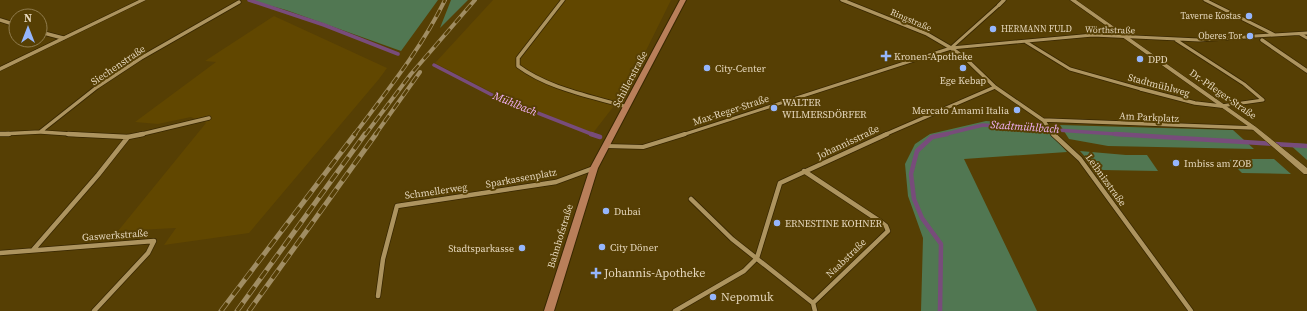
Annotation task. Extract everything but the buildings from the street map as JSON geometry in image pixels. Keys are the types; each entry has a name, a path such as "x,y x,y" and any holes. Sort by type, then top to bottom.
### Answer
{"main road":[{"name":"Schillerstraße","path":"594,168 683,0"},
{"name":"Bahnhofstraße","path":"549,311 594,168"}],"street":[{"path":"0,69 144,0"},
{"name":"Siechenstraße","path":"40,132 97,88 141,58 193,27 240,2 234,0"},
{"path":"562,0 518,58 518,66 529,74 558,85 627,107"},
{"name":"Ringstraße","path":"842,0 927,34 951,48"},
{"path":"951,48 1004,0"},
{"name":"Dr.-Pfleger-Straße","path":"1073,0 1254,128 1307,172"},
{"path":"1205,0 1275,36"},
{"path":"1307,33 1256,36 1307,71"},
{"path":"48,34 63,38"},
{"path":"1300,34 1307,38"},
{"name":"Wörthstraße","path":"951,48 1093,35 1176,40 1246,37"},
{"name":"Stadtmühlweg","path":"1025,41 1070,69 1195,103 1221,106 1263,100 1244,84 1176,40"},
{"name":"Leibnizstraße","path":"951,48 964,57 995,87 1043,120 1056,138 1080,159 1191,311"},
{"name":"Max-Reger-Straße","path":"606,146 643,147 951,48"},
{"name":"Johannisstraße","path":"675,311 744,271 757,258 780,183 860,145 995,87"},
{"path":"0,134 40,132 128,137 209,118"},
{"name":"Am Parkplatz","path":"1043,120 1254,128"},
{"path":"32,250 98,175 128,137"},
{"name":"Sparkassenplatz","path":"474,195 556,182 594,168"},
{"name":"Naabstraße","path":"804,172 881,222 886,226 888,231 812,303"},
{"name":"Schmellerweg","path":"378,296 382,259 397,206 474,195"},
{"path":"690,199 732,239 812,303 815,311"},
{"name":"Gaswerkstraße","path":"0,253 154,241 148,253 94,311"}],"shaded area":[{"path":"493,0 671,0 627,89 593,133 497,95 435,63"},
{"path":"274,16 387,68 249,233 164,245 176,228 118,231 206,123 191,117 158,124 135,122 216,62 205,61"}],"green space":[{"path":"249,0 438,0 401,51 286,10"},
{"path":"451,0 468,0 440,28"},
{"path":"986,121 1043,125 1067,152 964,159 1037,311 921,311 923,238 908,196 905,164 915,144 930,134"},
{"path":"1060,125 1233,130 1254,149 1108,146 1069,139"},
{"path":"1288,143 1307,144 1307,160"},
{"path":"1080,151 1126,155 1147,155 1158,171 1101,170 1095,168"},
{"path":"1274,159 1291,174 1242,173 1229,160"}],"waterway":[{"name":"Mühlbach","path":"249,0 324,25 398,54"},
{"name":"Mühlbach","path":"434,65 494,96 594,135"},
{"name":"Stadtmühlbach","path":"942,135 983,125 1119,134"},
{"name":"Stadtmühlbach","path":"942,135 947,134"},
{"name":"Stadtmühlbach","path":"1119,134 1307,146"},
{"name":"Stadtmühlbach","path":"1119,134 1130,135"},
{"name":"Mühlbach","path":"594,135 600,137"},
{"name":"Stadtmühlbach","path":"940,311 941,244 922,218 914,199 911,174 917,151 932,137 942,135"}],"tunnel":[{"path":"1246,37 1255,36"}],"railway":[{"path":"354,135 414,53 436,18 445,0"},
{"path":"365,135 411,74 475,0"},
{"path":"375,135 420,72"},
{"path":"221,311 355,134"},
{"path":"237,311 365,134"},
{"path":"249,311 376,134"}],"place":[{"name":"Taverne Kostas","path":"1249,16"},
{"name":"HERMANN FULD","path":"993,29"},
{"name":"Oberes Tor","path":"1250,36"},
{"name":"Kronen-Apotheke","path":"886,56"},
{"name":"DPD","path":"1140,59"},
{"name":"City-Center","path":"707,68"},
{"name":"Ege Kebap","path":"963,68"},
{"name":"WALTER WILMERSDÖRFER","path":"774,108"},
{"name":"Mercato Amami Italia","path":"1017,110"},
{"name":"Imbiss am ZOB","path":"1176,163"},
{"name":"Dubai","path":"606,211"},
{"name":"ERNESTINE KOHNER","path":"777,223"},
{"name":"City Döner","path":"602,247"},
{"name":"Stadtsparkasse","path":"522,248"},
{"name":"Johannis-Apotheke","path":"596,273"},
{"name":"Nepomuk","path":"713,297"}]}
